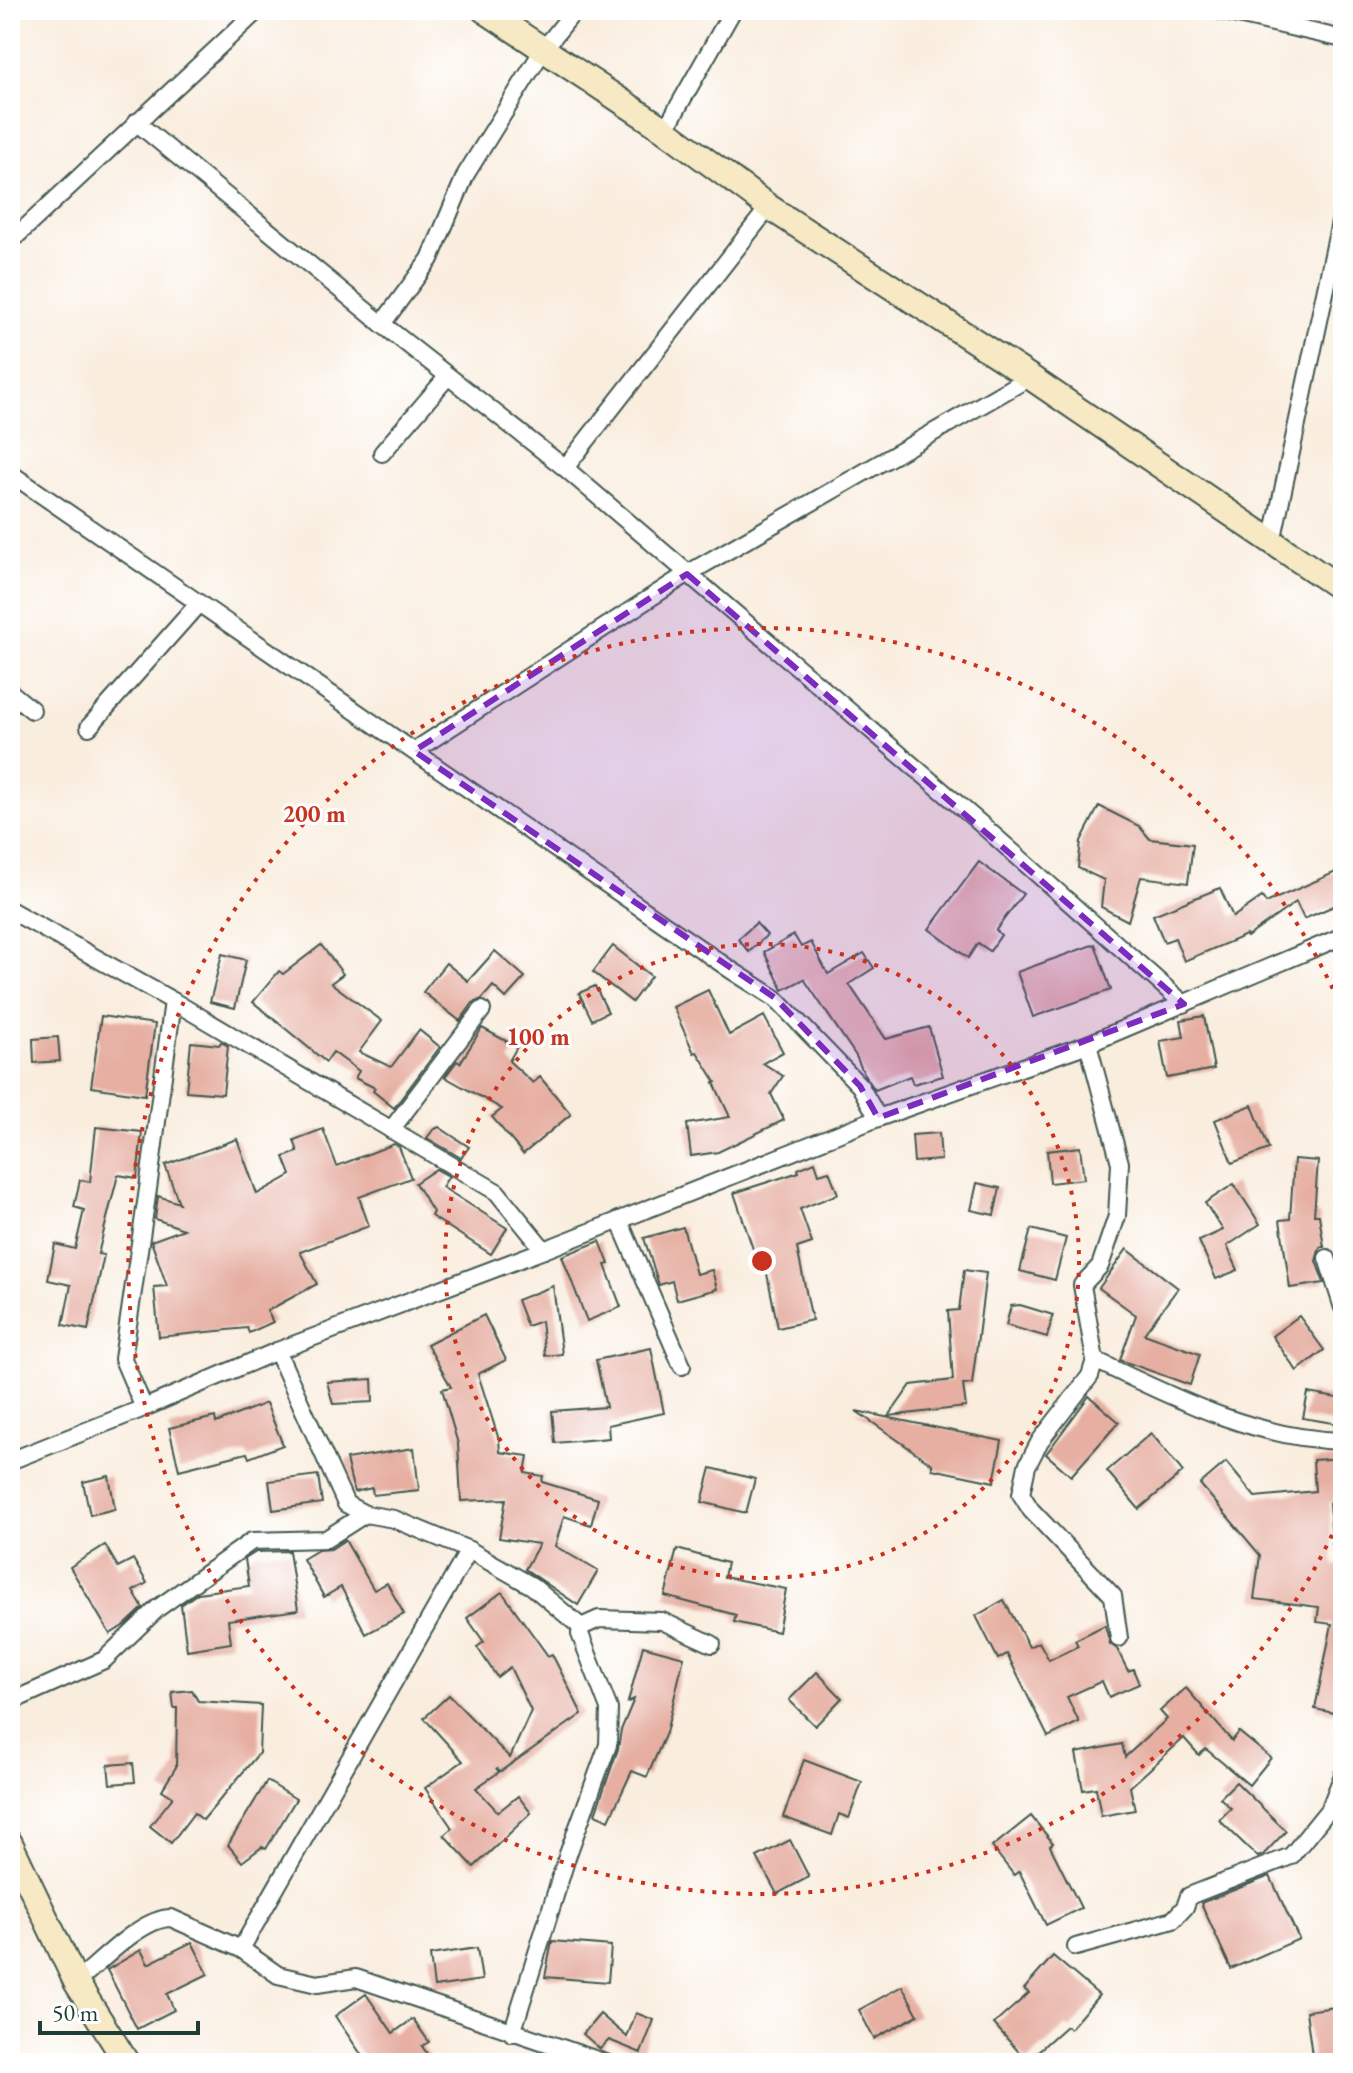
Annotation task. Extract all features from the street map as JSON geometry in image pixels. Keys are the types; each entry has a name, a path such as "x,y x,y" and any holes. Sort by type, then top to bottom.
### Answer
{"street":[{"path":"10,242 258,10"},
{"path":"484,10 665,130 769,207 1030,377 1343,590"},
{"path":"382,324 430,259 466,174 543,50 575,10"},
{"path":"665,130 733,10"},
{"path":"1216,10 1343,39"},
{"path":"136,122 382,324 565,468 981,824 1184,1004"},
{"path":"565,468 769,207"},
{"path":"1272,542 1343,208"},
{"path":"382,453 448,376"},
{"path":"414,751 687,574 1030,377"},
{"path":"10,473 775,998 860,1086 878,1118"},
{"path":"89,727 199,603"},
{"path":"10,692 32,710"},
{"path":"10,910 173,1001 497,1192 544,1250"},
{"path":"10,1461 277,1351 878,1118 1088,1044 1343,936"},
{"path":"144,1408 123,1359 173,1001"},
{"path":"391,1130 482,1010"},
{"path":"1088,1044 1120,1163 1117,1216 1100,1266 1082,1285 1095,1360 1090,1376 1040,1441 1027,1466 1021,1494 1031,1510 1113,1596 1119,1638"},
{"path":"619,1220 682,1366"},
{"path":"1327,1258 1343,1308"},
{"path":"277,1351 346,1504 365,1514 394,1519 469,1550 532,1586 581,1627"},
{"path":"1095,1360 1171,1396 1249,1427 1343,1441"},
{"path":"10,1702 104,1660 158,1608 252,1541 326,1539 365,1514"},
{"path":"241,1949 469,1550"},
{"path":"581,1627 599,1619 662,1621 712,1644"},
{"path":"512,2033 568,1854 608,1745 609,1709 580,1634 581,1627"},
{"path":"1076,1947 1173,1920 1185,1907 1189,1896 1291,1856 1330,1808 1343,1775"},
{"path":"10,1843 76,1982 127,2063"},
{"path":"76,1982 144,1926 159,1918 171,1918 241,1949 278,1975 317,1984 356,1978 606,2063"}],"highlighted area":[{"path":"687,574 1184,1004 878,1118 860,1086 775,998 414,751"}],"building":[{"path":"1099,806 1139,826 1150,839 1193,844 1188,883 1141,877 1128,921 1101,907 1104,880 1078,868 1081,841"},
{"path":"979,862 1023,894 996,930 1001,935 990,951 978,943 968,958 929,929"},
{"path":"1338,871 1343,882 1343,902 1304,919 1296,902 1247,937 1184,961 1175,938 1164,942 1153,915 1220,888 1233,917 1262,897 1266,903"},
{"path":"756,923 767,935 749,952 738,939"},
{"path":"794,935 801,947 811,942 828,974 864,953 874,968 849,984 886,1039 929,1027 943,1076 913,1084 910,1076 875,1090 804,979 783,990 764,952"},
{"path":"1095,944 1111,990 1033,1017 1017,972"},
{"path":"321,945 343,974 331,983 382,1021 359,1052 391,1067 419,1030 440,1047 394,1108 373,1091 375,1088 355,1078 359,1071 333,1052 326,1062 253,1002 279,971 283,974"},
{"path":"613,946 651,976 632,1002 593,972"},
{"path":"495,951 525,977 506,998 493,986 482,999 473,1003 460,1021 423,992 446,963 468,981"},
{"path":"222,954 246,960 235,1008 210,1002"},
{"path":"595,986 608,1012 592,1020 579,993"},
{"path":"708,990 729,1035 764,1016 783,1052 763,1063 783,1076 771,1094 784,1120 718,1152 691,1156 687,1124 730,1117 716,1082 697,1052 694,1053 673,1007"},
{"path":"101,1016 155,1024 145,1095 91,1087"},
{"path":"1204,1016 1214,1069 1167,1078 1160,1041 1184,1037 1181,1020"},
{"path":"482,1028 517,1047 509,1061 533,1083 540,1077 571,1114 523,1154 492,1117 502,1109 445,1077 457,1061 460,1063"},
{"path":"58,1037 60,1061 34,1063 33,1039"},
{"path":"191,1042 219,1045 221,1042 228,1046 223,1094 186,1091"},
{"path":"1252,1105 1269,1149 1232,1163 1215,1120"},
{"path":"96,1127 142,1132 137,1178 118,1175 98,1254 104,1255 88,1330 63,1325 71,1285 48,1280 55,1244 75,1249 84,1210 74,1207 80,1180 90,1182"},
{"path":"439,1127 469,1147 461,1158 427,1138"},
{"path":"323,1129 337,1166 394,1144 399,1147 411,1178 359,1197 369,1226 300,1252 317,1284 267,1311 273,1322 249,1333 247,1328 159,1337 154,1287 167,1286 151,1241 184,1229 155,1219 158,1196 179,1203 165,1165 237,1139 257,1194 291,1175 284,1157 298,1152 294,1140"},
{"path":"939,1133 941,1160 914,1162 912,1135"},
{"path":"1080,1147 1084,1179 1050,1183 1047,1151"},
{"path":"1294,1159 1318,1161 1314,1215 1319,1215 1324,1247 1320,1247 1316,1261 1324,1283 1290,1288 1280,1220 1290,1219"},
{"path":"815,1162 819,1174 829,1171 838,1194 800,1209 812,1243 797,1248 812,1320 778,1328 764,1259 757,1261 734,1193 799,1172 798,1169"},
{"path":"436,1169 449,1176 442,1187 507,1228 491,1254 431,1216 433,1212 415,1183"},
{"path":"977,1183 1000,1188 994,1215 971,1210"},
{"path":"1234,1184 1260,1224 1227,1246 1238,1270 1216,1279 1199,1241 1223,1230 1205,1203"},
{"path":"683,1227 696,1274 712,1270 717,1289 677,1300 672,1281 659,1285 644,1238"},
{"path":"1031,1229 1066,1238 1055,1280 1020,1271"},
{"path":"600,1241 609,1264 605,1265 621,1307 587,1321 562,1256"},
{"path":"1127,1249 1178,1288 1144,1334 1200,1354 1190,1385 1120,1360 1136,1315 1099,1288"},
{"path":"964,1270 986,1273 972,1384 963,1385 966,1407 889,1416 911,1385 953,1380 948,1311 959,1310"},
{"path":"553,1286 562,1354 545,1356 541,1321 527,1326 517,1300"},
{"path":"1020,1305 1053,1315 1047,1337 1006,1325 1011,1306"},
{"path":"484,1315 506,1360 478,1374 500,1452 528,1456 525,1473 543,1476 542,1482 598,1499 591,1525 564,1516 555,1546 598,1571 578,1605 525,1569 539,1544 499,1538 506,1499 461,1501 458,1444 442,1389 451,1387 427,1344"},
{"path":"1299,1316 1324,1350 1297,1371 1272,1336"},
{"path":"651,1348 664,1413 608,1425 609,1438 555,1443 552,1411 606,1407 596,1360"},
{"path":"372,1379 373,1402 333,1404 327,1382"},
{"path":"1308,1393 1343,1399 1339,1424 1303,1418"},
{"path":"1089,1396 1119,1422 1071,1476 1046,1454"},
{"path":"266,1403 283,1445 249,1458 247,1453 179,1470 169,1428 215,1417 216,1423"},
{"path":"856,1411 1002,1441 994,1482 932,1469 932,1464"},
{"path":"1151,1433 1183,1472 1139,1509 1107,1471"},
{"path":"414,1448 419,1490 373,1495 372,1488 354,1492 346,1459"},
{"path":"1343,1458 1343,1502 1329,1503 1334,1565 1343,1566 1343,1715 1315,1709 1332,1624 1317,1622 1319,1607 1254,1599 1260,1555 1200,1484 1226,1462 1255,1497 1315,1491 1313,1460"},
{"path":"711,1468 755,1479 746,1513 702,1502"},
{"path":"318,1475 322,1503 273,1510 269,1481"},
{"path":"109,1476 115,1509 90,1515 83,1482"},
{"path":"345,1540 374,1590 387,1583 404,1614 366,1634 341,1587 324,1597 303,1559 318,1550 331,1549"},
{"path":"105,1545 118,1567 133,1559 147,1583 133,1591 143,1608 110,1634 70,1567"},
{"path":"677,1549 727,1563 724,1577 786,1589 778,1632 734,1622 736,1615 665,1596"},
{"path":"289,1551 298,1610 228,1620 231,1643 187,1650 181,1605 198,1593 249,1586 245,1559 256,1552"},
{"path":"502,1592 548,1656 552,1654 582,1714 501,1771 496,1768 499,1772 476,1788 498,1812 518,1796 531,1813 474,1867 444,1835 452,1828 425,1788 463,1761 424,1718 449,1695 510,1758 531,1711 510,1667 497,1677 477,1647 484,1642 467,1618"},
{"path":"1004,1600 1029,1647 1039,1642 1049,1660 1078,1646 1075,1640 1105,1625 1110,1644 1117,1649 1128,1671 1133,1669 1139,1684 1109,1697 1102,1681 1067,1697 1079,1722 1048,1737 1007,1654 998,1659 976,1616"},
{"path":"643,1646 684,1657 666,1733 647,1777 632,1771 609,1820 595,1814 634,1699 628,1702"},
{"path":"817,1672 842,1698 815,1726 789,1700"},
{"path":"1186,1688 1232,1741 1239,1732 1271,1758 1249,1785 1206,1749 1199,1755 1184,1738 1130,1787 1135,1810 1101,1816 1096,1788 1083,1790 1076,1753 1122,1744 1125,1757 1167,1719 1160,1711"},
{"path":"192,1690 198,1701 261,1705 259,1753 203,1820 194,1813 171,1843 150,1826 173,1797 162,1790 176,1767 177,1708 174,1708 172,1692"},
{"path":"804,1760 862,1782 849,1818 839,1814 832,1835 783,1817"},
{"path":"133,1763 135,1782 110,1784 108,1765"},
{"path":"267,1781 296,1799 266,1849 262,1847 242,1862 228,1845"},
{"path":"1236,1782 1286,1831 1258,1857 1219,1820 1231,1808 1220,1798"},
{"path":"1031,1816 1053,1843 1050,1846 1081,1908 1046,1925 1019,1871 1014,1875 992,1847"},
{"path":"790,1840 809,1877 777,1894 757,1857"},
{"path":"1270,1876 1299,1939 1231,1969 1201,1903"},
{"path":"552,1941 611,1946 608,1982 545,1977"},
{"path":"192,1942 208,1974 167,1994 174,2010 137,2029 107,1970 141,1950 148,1964"},
{"path":"477,1948 482,1980 434,1987 430,1955"},
{"path":"1053,1956 1099,1995 1070,2029 1066,2026 1027,2061 994,2024 1029,1993 1024,1989"},
{"path":"902,1986 918,2015 874,2039 859,2010"},
{"path":"366,1994 393,2033 413,2019 429,2042 422,2046 433,2063 367,2063 335,2016"},
{"path":"1343,2006 1343,2063 1313,2063 1306,2011"},
{"path":"636,2013 654,2020 641,2053 609,2040 600,2049 583,2034 600,2014 627,2037"}]}
